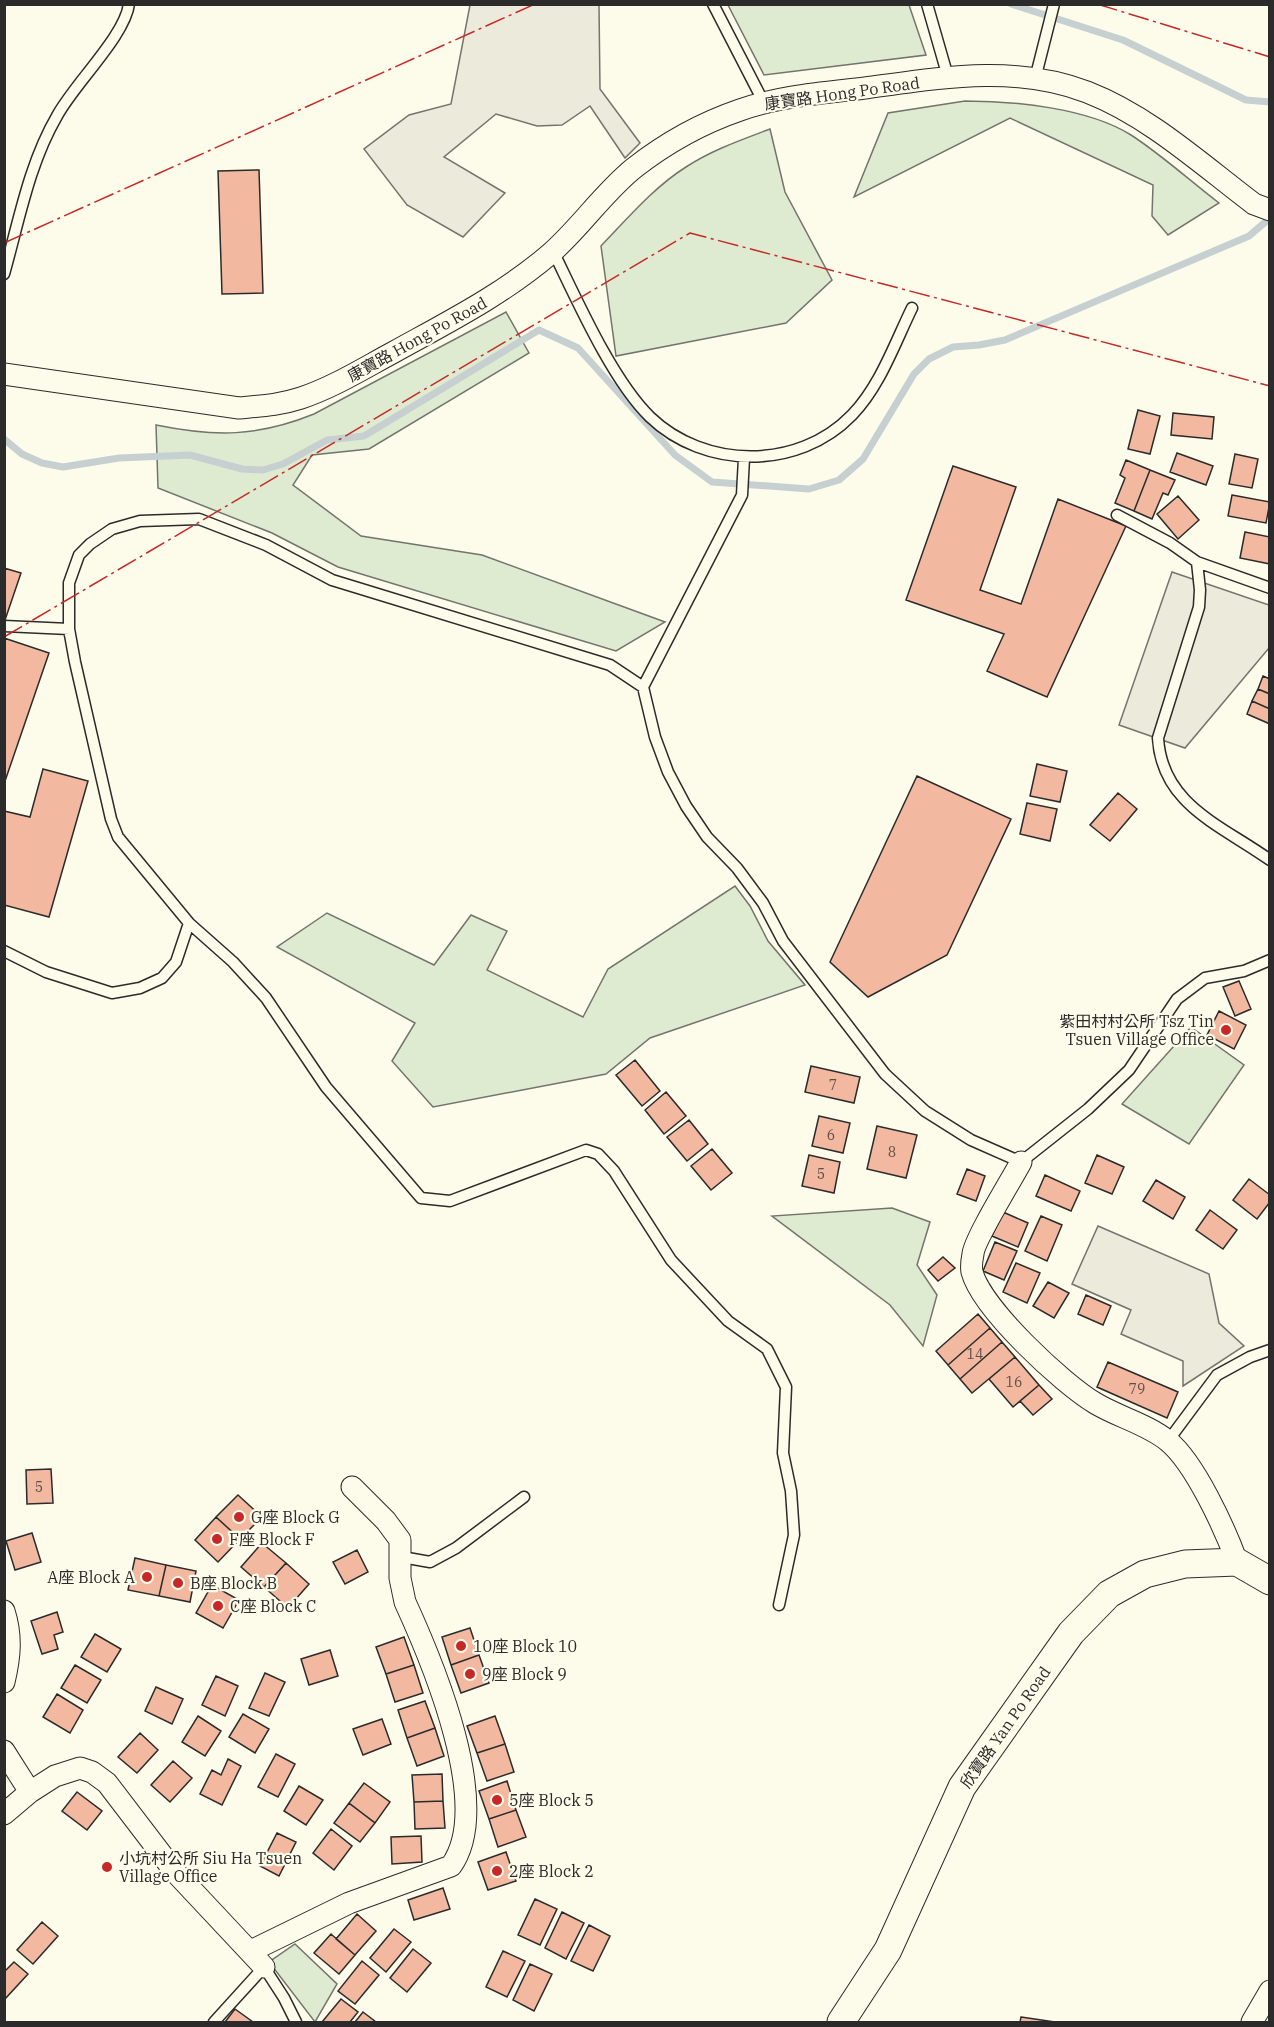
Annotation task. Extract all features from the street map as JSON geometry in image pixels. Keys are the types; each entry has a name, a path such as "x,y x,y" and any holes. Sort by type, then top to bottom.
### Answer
{"street":[{"name":"康寶路 Hong Po Road","path":"4,374 239,408 275,406 333,385 491,299 553,251 611,188 659,150 713,121 764,104 801,96 973,75 1035,79 1086,92 1121,108 1153,128 1262,207"},
{"path":"1021,1162 973,1251 972,1272 982,1293 1039,1359 1071,1386 1096,1404 1168,1441 1184,1460 1222,1521 1237,1562 1269,1581"},
{"path":"4,1814 30,1792 55,1776 80,1768 92,1772 107,1783 175,1872 257,1959 349,1903 451,1866 460,1854 465,1824 463,1771 459,1747 405,1602 400,1578 402,1557 400,1540 386,1521 352,1487"},
{"name":"欣寶路 Yan Po Road","path":"841,2022 888,1950 962,1787 1071,1634 1109,1594 1145,1574 1185,1564 1237,1562"},
{"path":"4,1611 10,1638 10,1658 4,1682"},
{"path":"4,1751 30,1792"},
{"path":"1252,2022 1269,1991"}],"lane":[{"path":"4,274 35,162 56,117 77,84 120,29 128,15 129,4"},
{"path":"712,4 764,104"},
{"path":"927,4 948,77"},
{"path":"1035,79 1054,4"},
{"path":"553,251 597,339 632,395 649,416 669,433 692,446 718,454 744,458 783,454 820,439 851,416 875,386 912,308"},
{"path":"744,458 742,495 643,687 655,736 668,772 686,806 707,837 737,868 763,903 783,941 885,1074 925,1111 971,1140 1021,1162 1088,1109 1130,1070 1177,999 1205,978 1244,970 1269,960"},
{"path":"1117,515 1170,543 1197,562 1269,588"},
{"path":"643,687 610,665 332,580 266,545 199,519 140,521 112,529 90,544 80,555 69,583 69,629 111,819 118,837 189,923 233,962 266,998 326,1087 421,1198 450,1201 586,1150 598,1154 614,1171 671,1260 728,1321 767,1349 786,1386 783,1453 790,1491 794,1535 779,1605"},
{"path":"1197,562 1200,590 1198,607 1161,722 1158,738 1159,754 1171,786 1182,800 1269,860"},
{"path":"4,626 69,629"},
{"path":"4,951 46,972 112,993 140,988 162,978 176,962 189,923"},
{"path":"1168,1441 1217,1374 1269,1350"},
{"path":"402,1557 430,1562 456,1548 524,1497"},
{"path":"214,2022 257,1959 280,1991 296,2022"}],"green space":[{"path":"728,5 909,5 926,55 764,75"},
{"path":"965,101 1051,108 1094,118 1114,126 1154,151 1219,203 1168,235 1152,216 1153,185 1010,118 854,197 888,113"},
{"path":"770,129 785,192 832,280 786,323 616,356 601,246 641,204 674,175 716,150"},
{"path":"506,312 529,353 369,449 312,455 293,485 361,536 482,555 665,622 616,651 338,567 272,533 158,488 156,425 198,432 236,433 293,422 314,414"},
{"path":"735,886 750,906 768,941 805,985 650,1038 606,1074 433,1107 392,1061 415,1023 277,947 327,913 434,965 471,915 507,931 487,970 583,1017 608,969"},
{"path":"1191,1027 1244,1065 1189,1144 1122,1104"},
{"path":"892,1208 930,1222 917,1265 937,1295 923,1346 890,1305 772,1216"},
{"path":"295,1944 337,1984 315,2022 269,1962"}],"shaded area":[{"path":"470,5 599,5 600,89 640,143 625,158 590,106 562,125 537,126 496,114 444,157 505,193 463,237 407,205 364,149 409,115 451,104"},
{"path":"1172,572 1269,605 1269,648 1185,748 1119,725"},
{"path":"1098,1226 1209,1274 1219,1323 1244,1346 1183,1386 1183,1361 1121,1334 1131,1310 1072,1284"}],"building":[{"path":"259,170 263,293 222,294 218,171"},
{"path":"1138,410 1160,416 1150,454 1128,449"},
{"path":"1173,413 1214,417 1212,439 1171,435"},
{"path":"1177,453 1213,466 1206,485 1170,472"},
{"path":"1235,454 1258,459 1252,488 1229,484"},
{"path":"1126,460 1150,470 1134,511 1115,503 1125,478 1120,475"},
{"path":"953,466 1016,487 980,590 1021,604 1058,499 1126,526 1047,697 987,671 1004,634 906,600"},
{"path":"1150,470 1175,480 1168,495 1163,493 1152,519 1134,511"},
{"path":"1232,495 1270,502 1266,523 1228,516"},
{"path":"1178,496 1199,520 1178,539 1157,514"},
{"path":"1245,532 1270,537 1270,564 1240,558"},
{"path":"4,568 21,573 4,623"},
{"path":"4,638 49,653 4,784"},
{"path":"1263,676 1270,679 1270,694 1258,689"},
{"path":"1258,689 1270,694 1270,709 1252,701"},
{"path":"1252,701 1270,709 1270,724 1247,714"},
{"path":"1037,764 1067,771 1060,802 1030,796"},
{"path":"43,769 88,781 49,917 4,905 4,811 30,817"},
{"path":"917,776 1011,819 947,955 868,997 830,962"},
{"path":"1118,793 1137,809 1110,841 1090,825"},
{"path":"1027,803 1057,809 1050,841 1020,834"},
{"path":"1239,981 1251,1009 1235,1016 1223,987"},
{"name":"紫田村村公所 Tsz Tin Tsuen Village Office","path":"1219,1011 1246,1025 1234,1049 1207,1035"},
{"path":"635,1060 660,1091 642,1106 616,1075"},
{"path":"811,1066 860,1077 854,1103 805,1092"},
{"path":"666,1092 686,1116 664,1134 645,1110"},
{"path":"819,1116 850,1123 843,1153 812,1146"},
{"path":"689,1120 708,1144 687,1161 667,1137"},
{"path":"877,1126 917,1135 906,1178 867,1169"},
{"path":"712,1149 732,1173 711,1190 691,1166"},
{"path":"809,1155 840,1162 834,1193 802,1186"},
{"path":"1097,1155 1124,1167 1112,1194 1085,1183"},
{"path":"967,1169 985,1176 976,1201 957,1194"},
{"path":"1045,1175 1080,1191 1071,1211 1036,1196"},
{"path":"1249,1179 1270,1195 1270,1202 1257,1219 1233,1200"},
{"path":"1156,1180 1185,1197 1173,1219 1143,1201"},
{"path":"1210,1210 1237,1230 1223,1249 1196,1230"},
{"path":"1003,1212 1028,1223 1018,1247 992,1236"},
{"path":"1041,1216 1062,1225 1047,1261 1025,1251"},
{"path":"995,1242 1017,1251 1004,1280 983,1271"},
{"path":"943,1257 955,1268 938,1281 928,1270"},
{"path":"1016,1263 1040,1273 1027,1303 1003,1292"},
{"path":"1048,1282 1069,1293 1054,1318 1033,1306"},
{"path":"1086,1295 1111,1306 1103,1325 1078,1314"},
{"path":"978,1314 990,1328 948,1365 936,1351"},
{"path":"990,1328 1002,1342 960,1379 948,1365"},
{"path":"1002,1342 1015,1357 972,1393 960,1379"},
{"path":"1015,1357 1039,1385 1013,1407 989,1379"},
{"path":"1108,1362 1178,1392 1167,1418 1097,1387"},
{"path":"1039,1385 1052,1399 1033,1415 1020,1401"},
{"path":"51,1469 53,1503 27,1504 26,1470"},
{"name":"G座 Block G","path":"238,1495 262,1517 240,1539 216,1517"},
{"name":"F座 Block F","path":"216,1517 240,1539 218,1562 195,1540"},
{"path":"32,1533 41,1562 15,1570 6,1541"},
{"path":"262,1543 286,1563 264,1587 241,1567"},
{"path":"357,1550 368,1572 345,1584 333,1562"},
{"name":"A座 Block A","path":"135,1558 166,1565 159,1596 128,1590"},
{"path":"286,1563 309,1584 288,1608 264,1587"},
{"name":"B座 Block B","path":"166,1565 196,1571 190,1602 159,1596"},
{"name":"C座 Block C","path":"212,1585 239,1600 223,1628 196,1613"},
{"path":"57,1612 63,1632 54,1635 58,1649 42,1654 31,1621"},
{"name":"10座 Block 10","path":"470,1628 479,1655 451,1665 442,1637"},
{"path":"95,1634 121,1649 107,1672 81,1657"},
{"path":"404,1637 414,1665 386,1674 376,1647"},
{"path":"330,1650 338,1676 309,1685 301,1659"},
{"name":"9座 Block 9","path":"479,1655 489,1683 461,1693 451,1665"},
{"path":"75,1665 101,1680 87,1703 61,1688"},
{"path":"414,1665 423,1693 395,1702 386,1674"},
{"path":"265,1673 285,1682 269,1716 249,1708"},
{"path":"216,1676 238,1686 225,1716 202,1705"},
{"path":"156,1687 183,1699 172,1724 145,1711"},
{"path":"57,1694 83,1710 70,1733 43,1717"},
{"path":"425,1701 435,1728 407,1738 398,1710"},
{"path":"243,1714 269,1729 255,1753 229,1737"},
{"path":"198,1716 221,1731 205,1756 182,1742"},
{"path":"495,1716 505,1744 477,1753 467,1726"},
{"path":"382,1719 391,1744 363,1755 353,1729"},
{"path":"435,1728 444,1756 417,1766 407,1738"},
{"path":"140,1733 158,1750 137,1773 118,1757"},
{"path":"505,1744 514,1772 487,1781 477,1753"},
{"path":"276,1754 295,1764 278,1797 258,1787"},
{"path":"228,1759 241,1766 222,1805 200,1794 212,1770 221,1775"},
{"path":"173,1761 192,1778 170,1802 151,1785"},
{"path":"442,1774 443,1801 414,1802 412,1775"},
{"name":"5座 Block 5","path":"507,1781 516,1810 489,1819 479,1791"},
{"path":"364,1783 390,1802 375,1823 349,1803"},
{"path":"299,1786 323,1800 306,1825 284,1811"},
{"path":"77,1792 102,1811 87,1830 62,1811"},
{"path":"443,1801 445,1828 415,1829 414,1802"},
{"path":"349,1803 375,1823 360,1842 334,1823"},
{"path":"516,1810 526,1837 498,1847 489,1819"},
{"path":"331,1829 352,1846 334,1870 313,1853"},
{"path":"277,1833 296,1842 279,1876 260,1866"},
{"path":"421,1836 422,1862 392,1864 391,1837"},
{"name":"2座 Block 2","path":"506,1852 516,1881 488,1890 478,1862"},
{"path":"443,1888 450,1909 414,1920 408,1900"},
{"path":"535,1899 557,1909 540,1945 518,1935"},
{"path":"562,1912 584,1923 566,1959 545,1948"},
{"path":"357,1914 376,1931 355,1955 336,1939"},
{"path":"42,1922 58,1936 33,1964 17,1950"},
{"path":"589,1925 610,1936 593,1971 571,1961"},
{"path":"394,1929 411,1942 386,1972 370,1958"},
{"path":"331,1934 355,1955 339,1974 314,1953"},
{"path":"413,1949 431,1963 407,1992 390,1978"},
{"path":"503,1951 525,1961 507,1997 486,1987"},
{"path":"362,1961 379,1975 355,2004 338,1991"},
{"path":"14,1962 28,1974 4,2000 4,1972"},
{"path":"530,1964 552,1974 534,2011 513,2000"},
{"path":"341,1999 358,2012 350,2022 322,2022"},
{"path":"235,2009 253,2022 225,2022"},
{"path":"363,2012 376,2022 355,2022"},
{"path":"1021,2017 1055,2022 1020,2022"}],"waterway":[{"path":"1011,4 1123,40 1246,100 1270,102"},
{"path":"4,439 22,454 42,463 63,467 119,458 190,455 242,469 263,470 283,464 327,440 364,436 539,330 578,348 675,455 712,482 809,489 839,480 863,459 914,374 929,359 953,347 1005,340 1249,236 1270,218"}],"power":[{"path":"4,243 535,4"},
{"path":"1097,4 1270,57"},
{"path":"4,637 690,233 1270,386"}],"place":[{"name":"紫田村村公所 Tsz Tin Tsuen Village Office","path":"1226,1030"},
{"name":"G座 Block G","path":"239,1517"},
{"name":"F座 Block F","path":"217,1539"},
{"name":"A座 Block A","path":"147,1577"},
{"name":"B座 Block B","path":"178,1583"},
{"name":"C座 Block C","path":"218,1606"},
{"name":"10座 Block 10","path":"461,1646"},
{"name":"9座 Block 9","path":"470,1674"},
{"name":"5座 Block 5","path":"497,1800"},
{"name":"小坑村公所 Siu Ha Tsuen Village Office","path":"107,1867"},
{"name":"2座 Block 2","path":"497,1871"}]}
